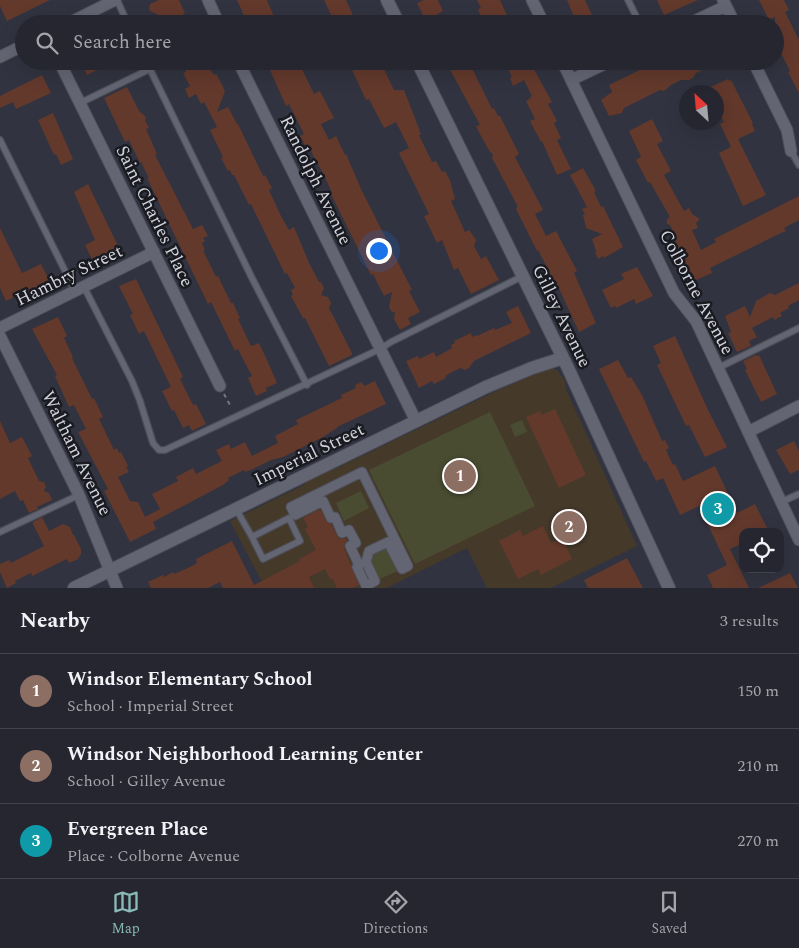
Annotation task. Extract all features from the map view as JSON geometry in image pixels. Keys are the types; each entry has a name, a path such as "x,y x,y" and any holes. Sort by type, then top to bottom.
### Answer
{"street":[{"path":"85,15 116,0"},
{"path":"208,0 216,15"},
{"path":"387,0 394,15"},
{"path":"532,0 540,15"},
{"path":"704,15 725,3 731,15"},
{"path":"0,57 15,50"},
{"name":"Saint Charles Place","path":"64,70 220,386"},
{"name":"Randolph Avenue","path":"242,70 416,421"},
{"name":"Gilley Avenue","path":"421,70 563,358 669,588"},
{"name":"Colborne Avenue","path":"566,70 674,293 696,321 799,540"},
{"path":"571,80 592,70"},
{"path":"757,70 786,130 791,151"},
{"name":"Hambry Street","path":"0,328 154,252"},
{"name":"Waltham Avenue","path":"0,336 79,495 117,588"},
{"name":"Imperial Street","path":"74,588 509,377 563,358"},
{"path":"748,432 799,406"},
{"path":"362,472 408,566 402,569 388,542 369,551 366,562 375,582 366,586 357,567 360,565 350,546 356,543 349,530 342,533 335,517 331,518 323,501 295,515 291,507 362,472"}],"lane":[{"path":"116,0 124,15"},
{"path":"628,0 636,15"},
{"path":"80,103 146,70"},
{"path":"151,70 244,262 307,385"},
{"path":"0,140 132,381 153,442 159,450 165,450 307,385 523,276"},
{"path":"791,151 799,165"},
{"path":"718,368 799,328"},
{"path":"781,502 799,494"},
{"path":"0,532 79,495"},
{"path":"236,510 263,559 300,541 290,518 252,537"}],"path":[{"path":"227,400 231,407"}],"shaded area":[{"path":"549,368 557,370 565,381 566,389 637,546 551,588 487,588 467,548 387,588 265,588 230,521 304,485 308,480 329,469 335,469 494,392"}],"green space":[{"path":"490,412 535,506 415,564 369,470"},
{"path":"522,420 527,432 515,437 510,425"},
{"path":"361,491 369,508 344,521 336,503"},
{"path":"388,542 402,569 375,581 366,562 369,551"}],"building":[{"path":"0,0 50,0 19,15 15,15 15,17 7,21 0,6"},
{"path":"159,0 179,0 185,13 182,15 157,15 150,11 150,4"},
{"path":"237,0 267,0 273,15 244,15"},
{"path":"324,0 346,0 353,15 331,15"},
{"path":"424,0 438,0 443,11 436,15 423,15 417,3"},
{"path":"477,0 500,0 507,15 480,15 478,9 481,8"},
{"path":"567,0 585,0 592,15 573,15"},
{"path":"657,0 698,0 664,15"},
{"path":"759,0 784,0 789,10 785,12 799,40 799,93 788,72 790,71 784,59 784,15 766,15"},
{"path":"84,70 97,70 87,75"},
{"path":"185,70 211,70 213,74 217,75 225,91 217,112 228,107 238,124 263,176 265,175 272,188 269,190 281,216 289,230 294,227 309,263 324,288 321,295 328,297 331,303 329,308 352,355 329,366 305,318 303,318 291,296 293,295 291,290 295,288 287,273 285,274 251,204 249,205 234,175 232,175 230,170 228,171 221,158 223,157 210,130 217,127 204,102 201,104 196,94 189,98 185,89 190,86 183,73 186,72"},
{"path":"270,70 302,70 314,94 320,91 334,118 321,124 329,140 336,136 346,154 362,191 412,290 409,291 420,312 408,318 411,324 400,330 394,319 395,313 389,307 392,292 384,296 373,274 371,275 330,192 324,175 308,146 306,147 300,136 304,134 289,104 286,106"},
{"path":"352,70 384,70 394,90 404,90 421,135 419,135 432,162 436,161 442,172 445,171 450,180 455,199 451,201 465,232 469,230 472,234 476,240 474,246 481,259 486,256 499,280 471,294 458,268 454,270 442,240 437,243 424,216 429,214 399,153 409,148 396,122 384,128 369,99 366,100"},
{"path":"450,70 473,70 492,109 494,108 498,116 500,116 519,154 515,157 543,210 535,214 546,236 556,231 577,271 574,273 596,323 579,332 556,282 537,251 516,209 517,205 492,158 493,154 490,152 476,126 480,125"},
{"path":"508,70 534,70 552,102 548,104 557,121 554,123 561,138 557,140 571,169 557,175 542,141 530,121 535,119 526,101 532,96 524,80 513,86 510,78 512,77"},
{"path":"640,70 702,70 689,80 681,80 664,91 660,90 624,108 622,113 609,116 601,100 612,92 609,85"},
{"path":"42,75 51,93 16,109 13,102 0,108 0,96"},
{"path":"728,79 729,81 731,80 753,123 755,131 738,139 766,195 743,206 719,153 731,147 723,130 724,85 715,85"},
{"path":"127,87 139,111 146,117 145,120 149,128 146,129 157,154 155,155 193,229 202,225 208,236 203,238 205,241 202,243 205,250 203,250 216,277 218,276 231,303 233,303 240,318 238,319 251,346 259,343 277,383 266,388 267,391 256,396 248,378 252,376 238,349 235,351 211,302 208,304 141,162 129,140 125,142 104,98"},
{"path":"53,113 73,159 61,165 56,154 54,155 38,120"},
{"path":"652,119 663,141 657,144 671,171 664,175 684,211 689,208 692,214 700,219 696,223 698,228 692,230 701,250 716,242 714,239 799,196 799,220 784,228 786,231 710,268 712,273 694,281 672,234 673,231 670,225 667,224 667,219 670,217 636,160 641,157 629,131"},
{"path":"583,168 596,191 594,192 601,207 603,206 623,247 604,258 603,256 598,259 592,239 602,234 586,228 583,215 585,214 582,209 587,207 570,175"},
{"path":"88,184 120,250 94,263 85,245 95,240 74,192"},
{"path":"0,228 22,273 41,264 49,280 40,285 41,287 18,299 16,296 6,301 0,288"},
{"path":"637,267 653,296 636,304 634,299 616,308 615,306 611,308 602,290 624,279 621,274"},
{"path":"136,279 183,377 180,379 193,405 196,404 206,424 192,431 189,425 183,428 174,410 172,411 162,391 171,387 144,331 139,334 130,315 133,314 119,286"},
{"path":"799,283 799,300 780,313 782,316 774,320 773,317 752,328 757,337 749,341 751,346 737,352 728,333 731,332 725,316 745,306 750,317 756,301 770,293 775,295"},
{"path":"518,306 531,333 474,361 465,370 460,368 434,384 432,381 419,388 406,361 418,356 419,359 434,352 436,357 452,348 451,345 455,343 454,341 471,333 472,337 477,336 494,328 495,330 512,323 506,312"},
{"path":"58,317 67,336 64,338 72,358 103,417 99,419 114,450 117,448 119,453 121,452 128,466 126,467 129,472 118,477 130,501 138,502 145,517 160,509 152,494 178,481 176,477 193,468 196,474 222,461 216,450 229,444 231,449 245,442 252,456 278,443 275,436 298,424 296,420 342,398 341,395 356,388 355,385 362,382 364,386 375,381 386,404 337,427 323,437 283,457 271,460 245,472 244,470 228,478 229,480 223,485 153,522 156,529 130,542 104,491 108,489 78,432 86,429 74,405 69,407 55,376 57,375 32,329"},
{"path":"675,336 708,410 727,447 705,457 689,425 686,426 657,365 661,363 653,346"},
{"path":"759,355 777,394 761,402 745,370 747,369 743,361"},
{"path":"618,360 628,378 631,377 642,395 662,441 665,440 669,448 666,450 683,481 715,466 737,513 755,504 767,528 739,528 739,545 730,549 739,567 739,573 742,573 749,588 713,588 707,575 727,565 699,506 680,515 663,478 656,481 646,461 644,462 599,369"},
{"path":"555,409 586,475 559,488 526,417 540,411 542,415"},
{"path":"0,421 10,443 22,437 32,456 28,458 39,481 44,482 46,487 44,491 49,493 52,500 29,513 23,500 20,501 15,491 0,499"},
{"path":"794,441 799,451 799,470 790,474 776,450"},
{"path":"320,509 338,538 346,538 344,548 359,585 352,588 337,588 325,569 309,577 314,588 223,588 220,582 208,588 151,588 148,582 163,575 164,577 190,567 197,563 196,559 232,541 254,585 300,561 299,559 316,550 305,529 308,527 303,518"},
{"path":"42,517 49,531 63,524 70,527 81,549 81,554 78,559 69,563 67,559 32,576 31,573 15,581 16,583 7,588 0,572 0,564 9,560 11,563 44,546 33,524 33,522"},
{"path":"543,526 551,543 562,538 572,559 541,575 538,569 518,579 499,541 520,530 523,536"},
{"path":"627,558 643,588 588,588 584,580"},
{"path":"790,573 798,588 758,588"}],"place":[{"name":"Windsor Elementary School","path":"460,476"},
{"name":"Evergreen Place","path":"718,509"},
{"name":"Windsor Neighborhood Learning Center","path":"569,527"}]}
